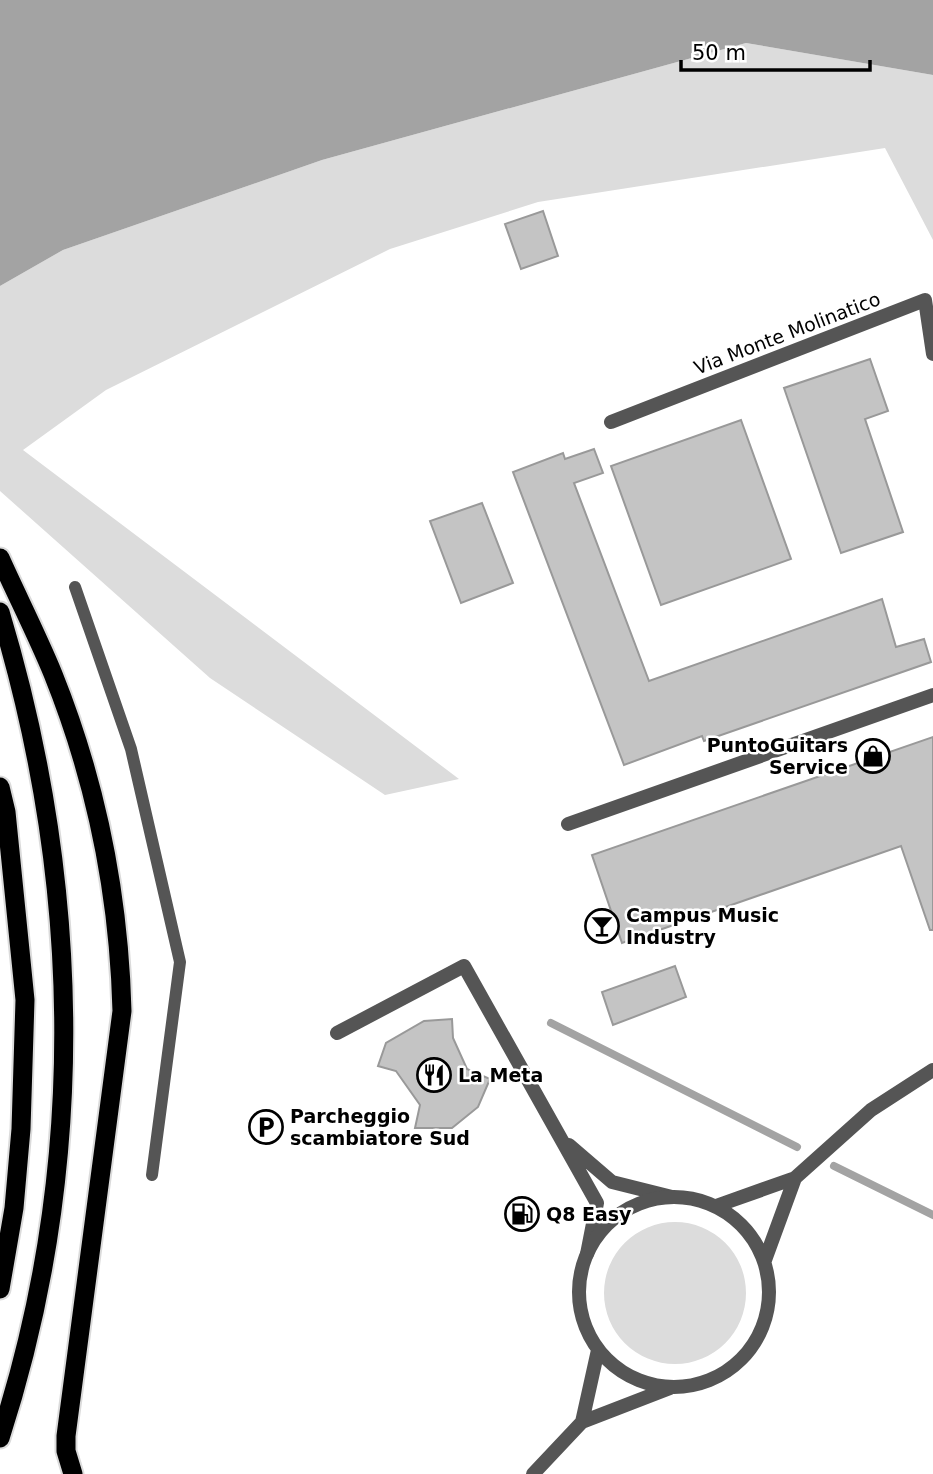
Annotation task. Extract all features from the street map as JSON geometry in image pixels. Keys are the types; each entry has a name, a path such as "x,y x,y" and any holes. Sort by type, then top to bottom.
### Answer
{"highway":[{"path":"0,558 53,675 84,767 104,848 120,955 121,1024 66,1436 66,1451 73,1474"},
{"path":"0,612 36,749 53,842 62,940 65,1041 52,1210 38,1300 0,1438"},
{"path":"0,787 6,812 25,1000 21,1129 14,1208 0,1289"}],"street":[{"name":"Via Monte Molinatico","path":"611,422 925,300 933,354"},
{"path":"568,824 933,695"},
{"path":"337,1033 464,966 597,1203 580,1278 579,1303 586,1328 597,1350 618,1370 634,1378 670,1388"},
{"path":"716,1206 795,1178 871,1110 933,1070"},
{"path":"533,1474 582,1422 670,1388 710,1380 729,1371 751,1349 766,1321 770,1290 765,1260 745,1229 716,1206 612,1182 562,1140"},
{"path":"765,1260 795,1178"},
{"path":"587,1254 601,1231 621,1213 645,1201 672,1197"},
{"path":"582,1422 597,1350"}],"lane":[{"path":"75,587 131,749 180,962 152,1175"}],"shaded area":[{"path":"0,0 933,0 933,75 746,43 322,160 63,250 0,286"},
{"path":"746,43 933,75 933,240 885,148 538,202 390,249 106,390 23,450 459,779 385,795 210,678 0,491 0,286 63,250 322,160"},
{"path":"675,1222 702,1227 725,1243 741,1266 746,1293 741,1320 725,1343 702,1359 675,1364 648,1359 625,1343 609,1320 604,1293 609,1266 625,1243 648,1227"}],"building":[{"path":"543,211 558,256 521,269 505,224"},
{"path":"870,359 888,411 865,419 903,532 841,553 784,388"},
{"path":"741,420 791,559 661,605 611,466"},
{"path":"594,449 603,473 574,483 649,681 882,599 896,647 924,639 931,662 704,741 702,736 624,765 513,472 563,453 565,459"},
{"path":"482,503 513,583 461,603 430,521"},
{"path":"933,737 933,930 930,930 901,846 622,943 592,855"},
{"path":"675,966 686,997 613,1025 602,992"},
{"path":"452,1019 453,1038 467,1069 490,1079 478,1107 452,1128 415,1128 420,1105 396,1071 378,1066 386,1043 424,1021"}],"waterway":[{"path":"551,1023 797,1147"},
{"path":"834,1166 933,1215"}],"place":[{"name":"PuntoGuitars Service","path":"873,756"},
{"name":"Campus Music Industry","path":"602,926"},
{"name":"La Meta","path":"434,1075"},
{"name":"Parcheggio scambiatore Sud","path":"266,1127"},
{"name":"Q8 Easy","path":"522,1214"}]}
